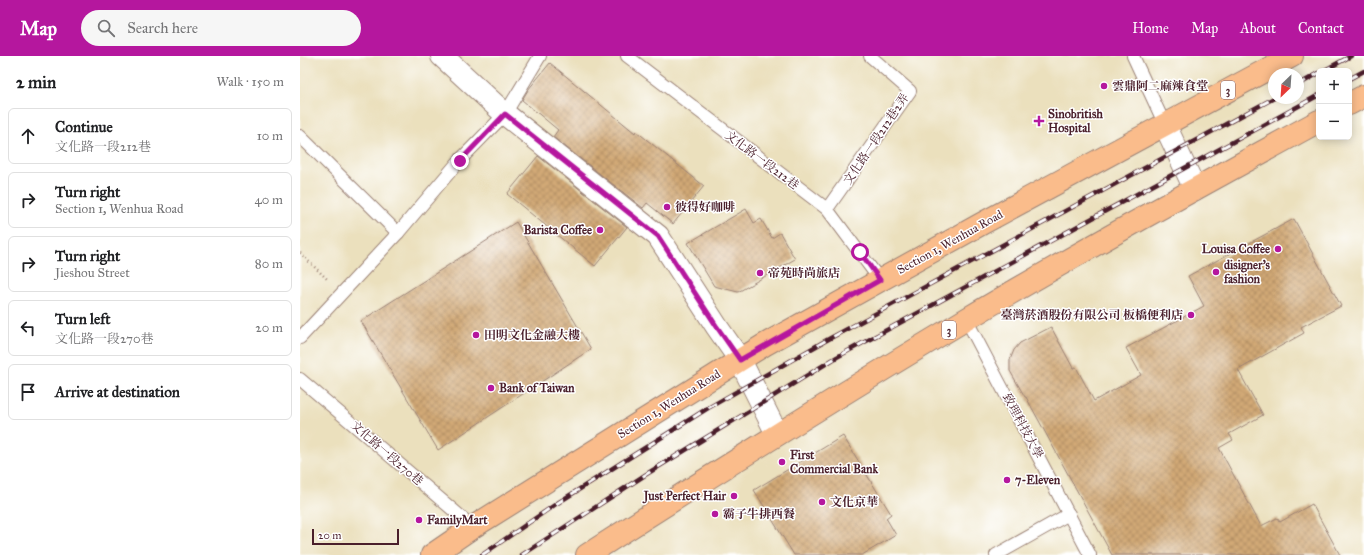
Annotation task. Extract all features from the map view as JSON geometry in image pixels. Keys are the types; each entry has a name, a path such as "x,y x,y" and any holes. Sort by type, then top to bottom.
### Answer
{"main road":[{"name":"Section 1, Wenhua Road","path":"432,555 473,527 740,360 880,280 1292,56"},
{"path":"1352,102 1364,96"},
{"name":"3","path":"587,555 777,434 966,319 1195,188 1316,123"}],"street":[{"path":"442,56 505,114 658,236 740,360 777,434"},
{"path":"1165,125 1195,188"}],"lane":[{"path":"300,338 398,233 460,161 505,114 540,56"},
{"name":"文化路一段212巷","path":"627,56 827,209 880,280"},
{"name":"文化路一段212巷2弄","path":"827,209 910,91 870,56"},
{"path":"1133,56 1165,125"},
{"path":"300,136 398,233"},
{"name":"致理科技大學","path":"966,319 1090,555"},
{"name":"文化路一段270巷","path":"300,379 473,527"},
{"path":"996,555 1069,514"}],"path":[{"path":"300,252 341,293"}],"building":[{"path":"550,63 635,133 636,131 704,186 673,224 647,203 643,208 553,137 558,130 522,100 528,90"},
{"path":"538,156 627,227 595,266 507,194"},
{"path":"746,209 754,223 761,219 772,238 780,233 795,259 738,292 714,286 688,243"},
{"path":"1294,219 1341,306 1301,327 1304,333 1238,370 1263,415 1229,434 1233,440 1219,448 1261,526 1277,518 1280,522 1312,504 1340,555 1112,555 1026,397 1010,371 1010,360 1014,350 1020,343 1051,327 1073,368 1076,367 1094,401 1141,375 1126,348 1204,306 1188,276"},
{"name":"田明文化金融大樓","path":"516,222 591,349 438,450 361,321"},
{"name":"文化京華","path":"843,436 891,514 886,518 896,535 862,555 794,555 754,490"}],"railway":[{"path":"1329,68 1351,56"},
{"path":"1352,77 1364,71"},
{"path":"1304,82 1316,75"},
{"path":"522,555 645,475 837,357 1316,97"},
{"path":"482,555 556,504 708,408 825,341 1268,101"}],"place":[{"name":"雲鼎阿二麻辣食堂","path":"1104,86"},
{"name":"Sinobritish Hospital","path":"1039,121"},
{"name":"彼得好咖啡","path":"667,207"},
{"name":"Barista Coffee","path":"600,230"},
{"name":"Louisa Coffee","path":"1278,249"},
{"name":"disigner's fashion","path":"1216,272"},
{"name":"帝苑時尚旅店","path":"760,273"},
{"name":"臺灣菸酒股份有限公司 板橋便利店","path":"1191,315"},
{"name":"田明文化金融大樓","path":"476,335"},
{"name":"Bank of Taiwan","path":"491,388"},
{"name":"First Commercial Bank","path":"782,462"},
{"name":"7-Eleven","path":"1007,480"},
{"name":"Just Perfect Hair","path":"734,496"},
{"name":"文化京華","path":"822,502"},
{"name":"霸子牛排西餐","path":"715,514"},
{"name":"FamilyMart","path":"419,520"}],"route":[{"path":"460,161 505,114 658,236 740,360 880,280 860,252"}]}
